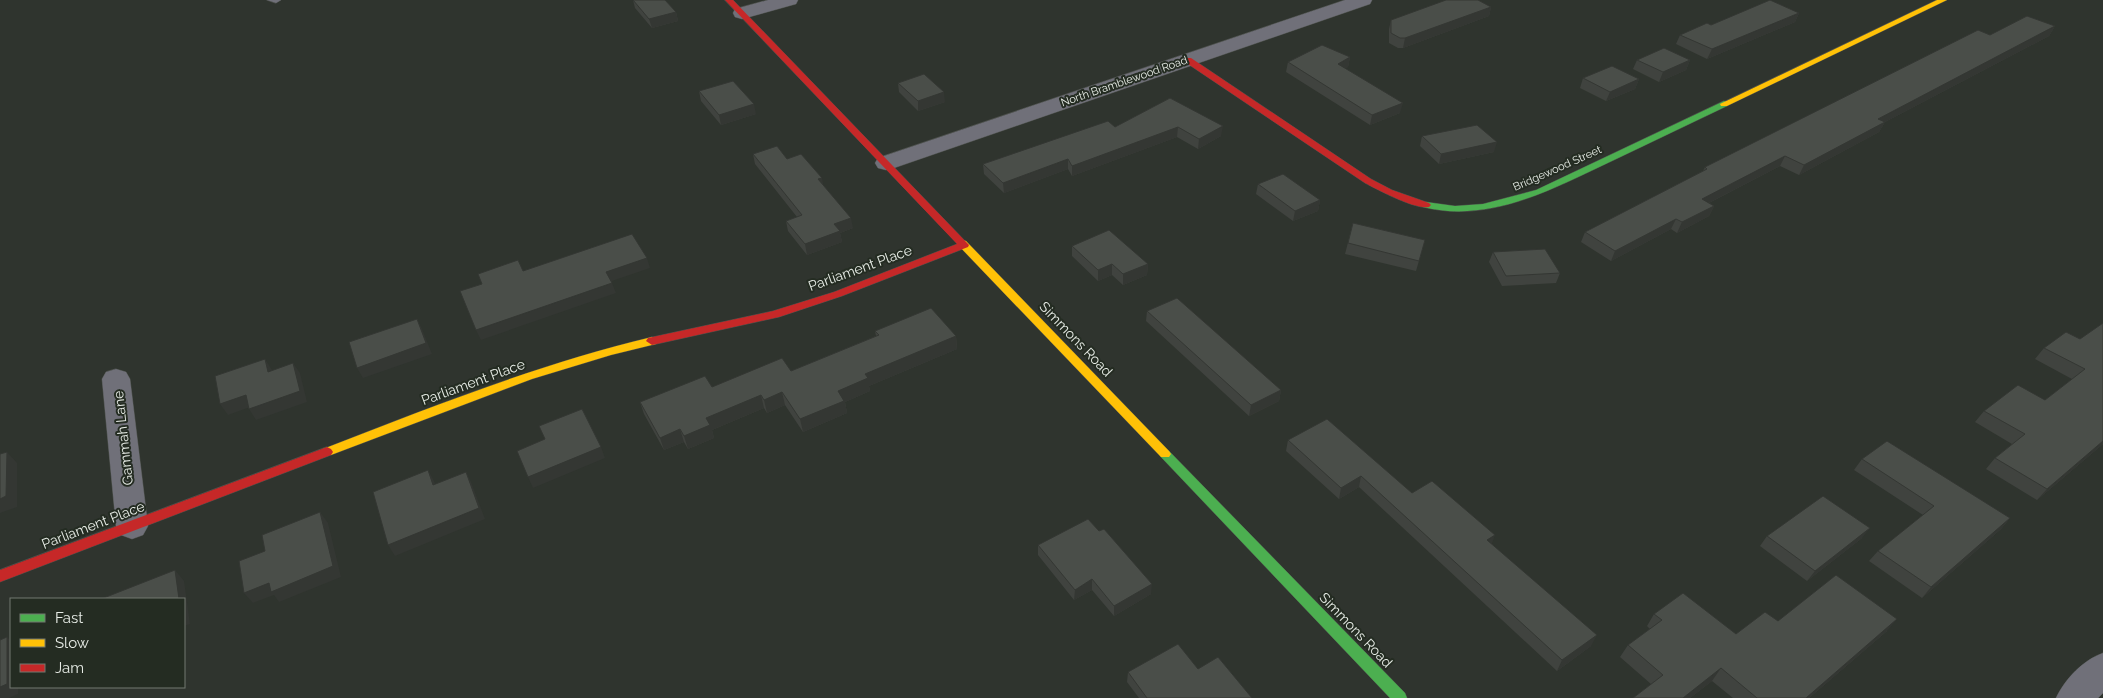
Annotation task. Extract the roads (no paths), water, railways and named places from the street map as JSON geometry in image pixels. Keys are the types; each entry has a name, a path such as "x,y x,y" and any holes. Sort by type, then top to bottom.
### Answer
{"street":[{"path":"735,7 790,0"},
{"name":"North Bramblewood Road","path":"886,163 1363,0"},
{"name":"Bridgewood Street","path":"1188,60 1324,153 1363,178 1394,194 1431,206 1453,209 1477,208 1510,202 1539,192 1943,0"},
{"name":"Simmons Road","path":"735,7 1400,698"},
{"name":"Parliament Place","path":"0,576 464,400 579,360 624,347 775,314 838,294 964,245"},
{"name":"Gammah Lane","path":"116,379 132,526"},
{"path":"2074,698 2103,669"}]}
